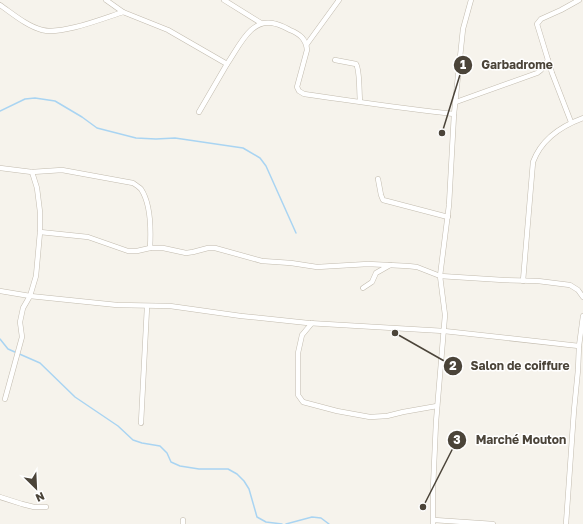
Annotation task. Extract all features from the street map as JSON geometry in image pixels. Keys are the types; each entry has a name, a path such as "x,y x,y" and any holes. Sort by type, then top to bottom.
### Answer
{"street":[{"path":"224,0 261,23"},
{"path":"306,44 340,0"},
{"path":"471,0 463,29 454,114 448,217 440,276 445,315 437,406 433,522 493,524"},
{"path":"572,122 548,60 538,20 580,0"},
{"path":"109,1 123,12 168,30 228,64"},
{"path":"0,5 24,22 42,30 54,31 78,26 123,12"},
{"path":"199,112 250,30 261,23 269,22 299,34 306,44 307,50 297,87 299,91 304,94 360,101 409,110 454,114"},
{"path":"335,60 356,64 358,66 360,101"},
{"path":"456,102 536,73 541,70 548,60"},
{"path":"524,281 533,162 540,147 557,131 572,122 583,118"},
{"path":"0,168 32,172 62,170 133,183 140,189 145,199 151,230 150,248"},
{"path":"5,399 22,337 20,322 23,308 30,296 36,276 40,232 40,212 35,179 32,172"},
{"path":"378,179 383,200 448,217"},
{"path":"40,232 88,237 128,251 163,248 186,253 215,248 262,261 317,267 368,264 390,265 417,267 440,276 538,281 570,285 578,290 583,297"},
{"path":"363,288 372,282 376,273 390,265"},
{"path":"0,291 30,296 117,305 170,306 241,316 312,323 444,331 579,346"},
{"path":"141,423 147,306"},
{"path":"566,524 579,346 583,316"},
{"path":"312,323 302,335 298,353 298,395 303,402 370,417 387,416 437,406"},
{"path":"0,497 34,507 46,507"}],"waterway":[{"path":"0,111 25,99 35,98 55,101 97,128 136,138 175,138 243,148 260,158 266,166 296,233"},
{"path":"0,339 8,349 40,363 75,397 118,426 133,440 160,446 167,453 171,462 180,466 199,469 228,469 237,474 249,489 257,517 266,522 282,524"},
{"path":"286,524 312,517 321,518 329,524"}],"place":[{"name":"Garbadrome","path":"442,133"},
{"name":"Salon de coiffure","path":"395,333"},
{"name":"Marché Mouton","path":"423,507"}]}
